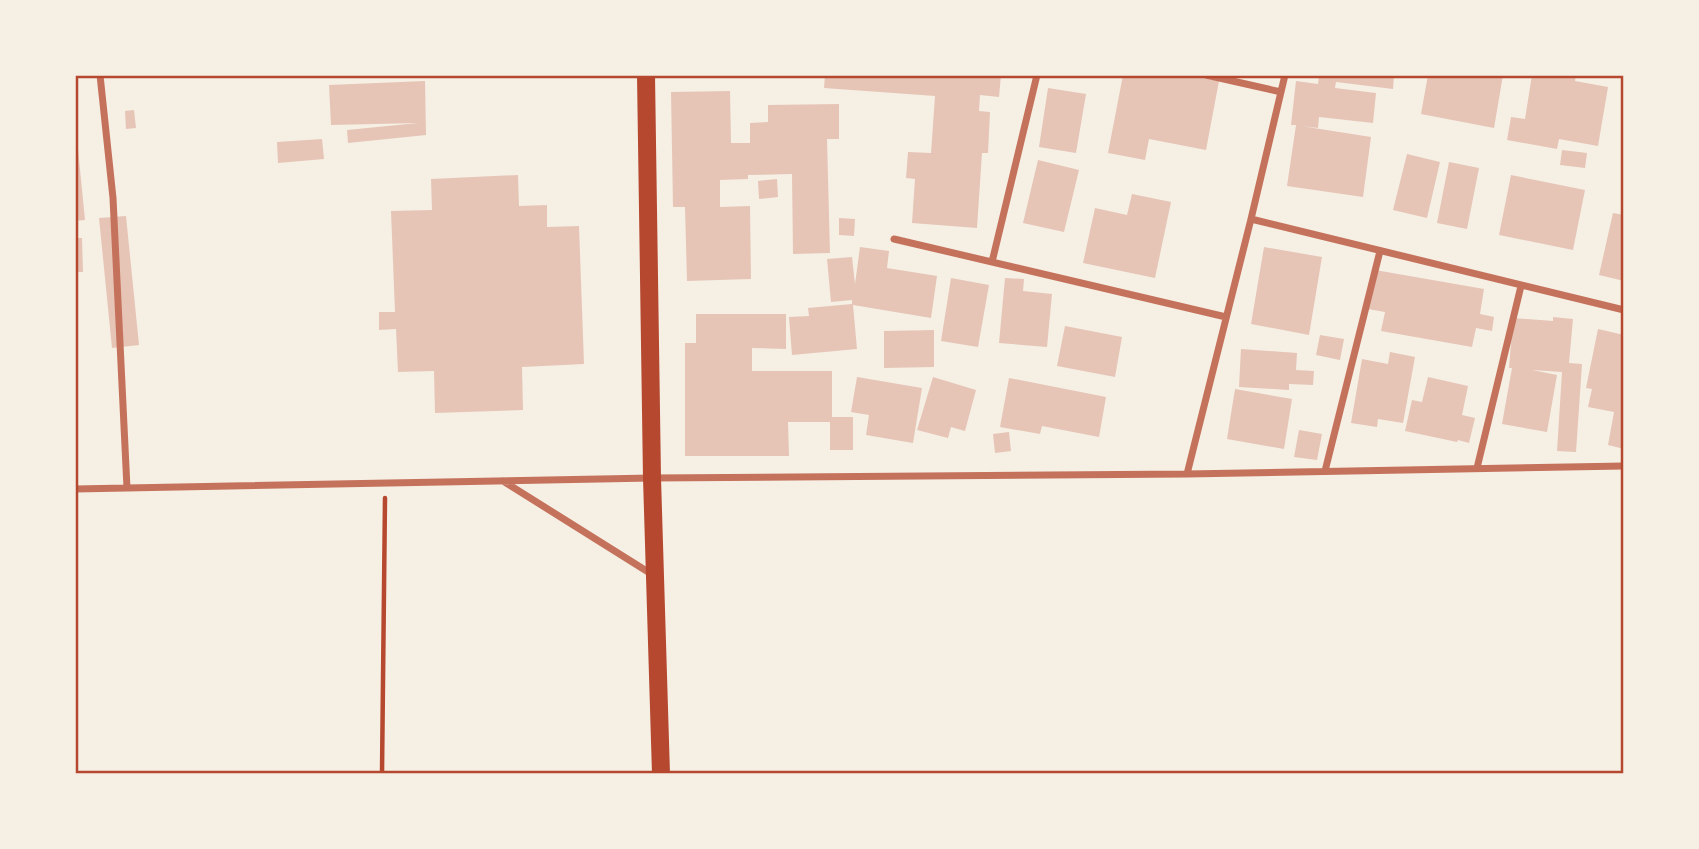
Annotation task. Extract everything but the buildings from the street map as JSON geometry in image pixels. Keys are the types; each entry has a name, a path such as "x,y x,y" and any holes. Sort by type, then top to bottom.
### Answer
{"main road":[{"path":"646,75 652,478 661,774"}],"street":[{"path":"100,75 113,198 127,488"},
{"path":"992,262 1037,75"},
{"path":"1206,75 1281,92"},
{"path":"1187,474 1285,75"},
{"path":"1251,219 1624,310"},
{"path":"894,239 1226,317"},
{"path":"1325,471 1380,251"},
{"path":"1477,468 1521,286"},
{"path":"75,489 652,478 1187,474 1624,466"},
{"path":"503,481 655,576"}],"path":[{"path":"382,774 386,483"}]}
